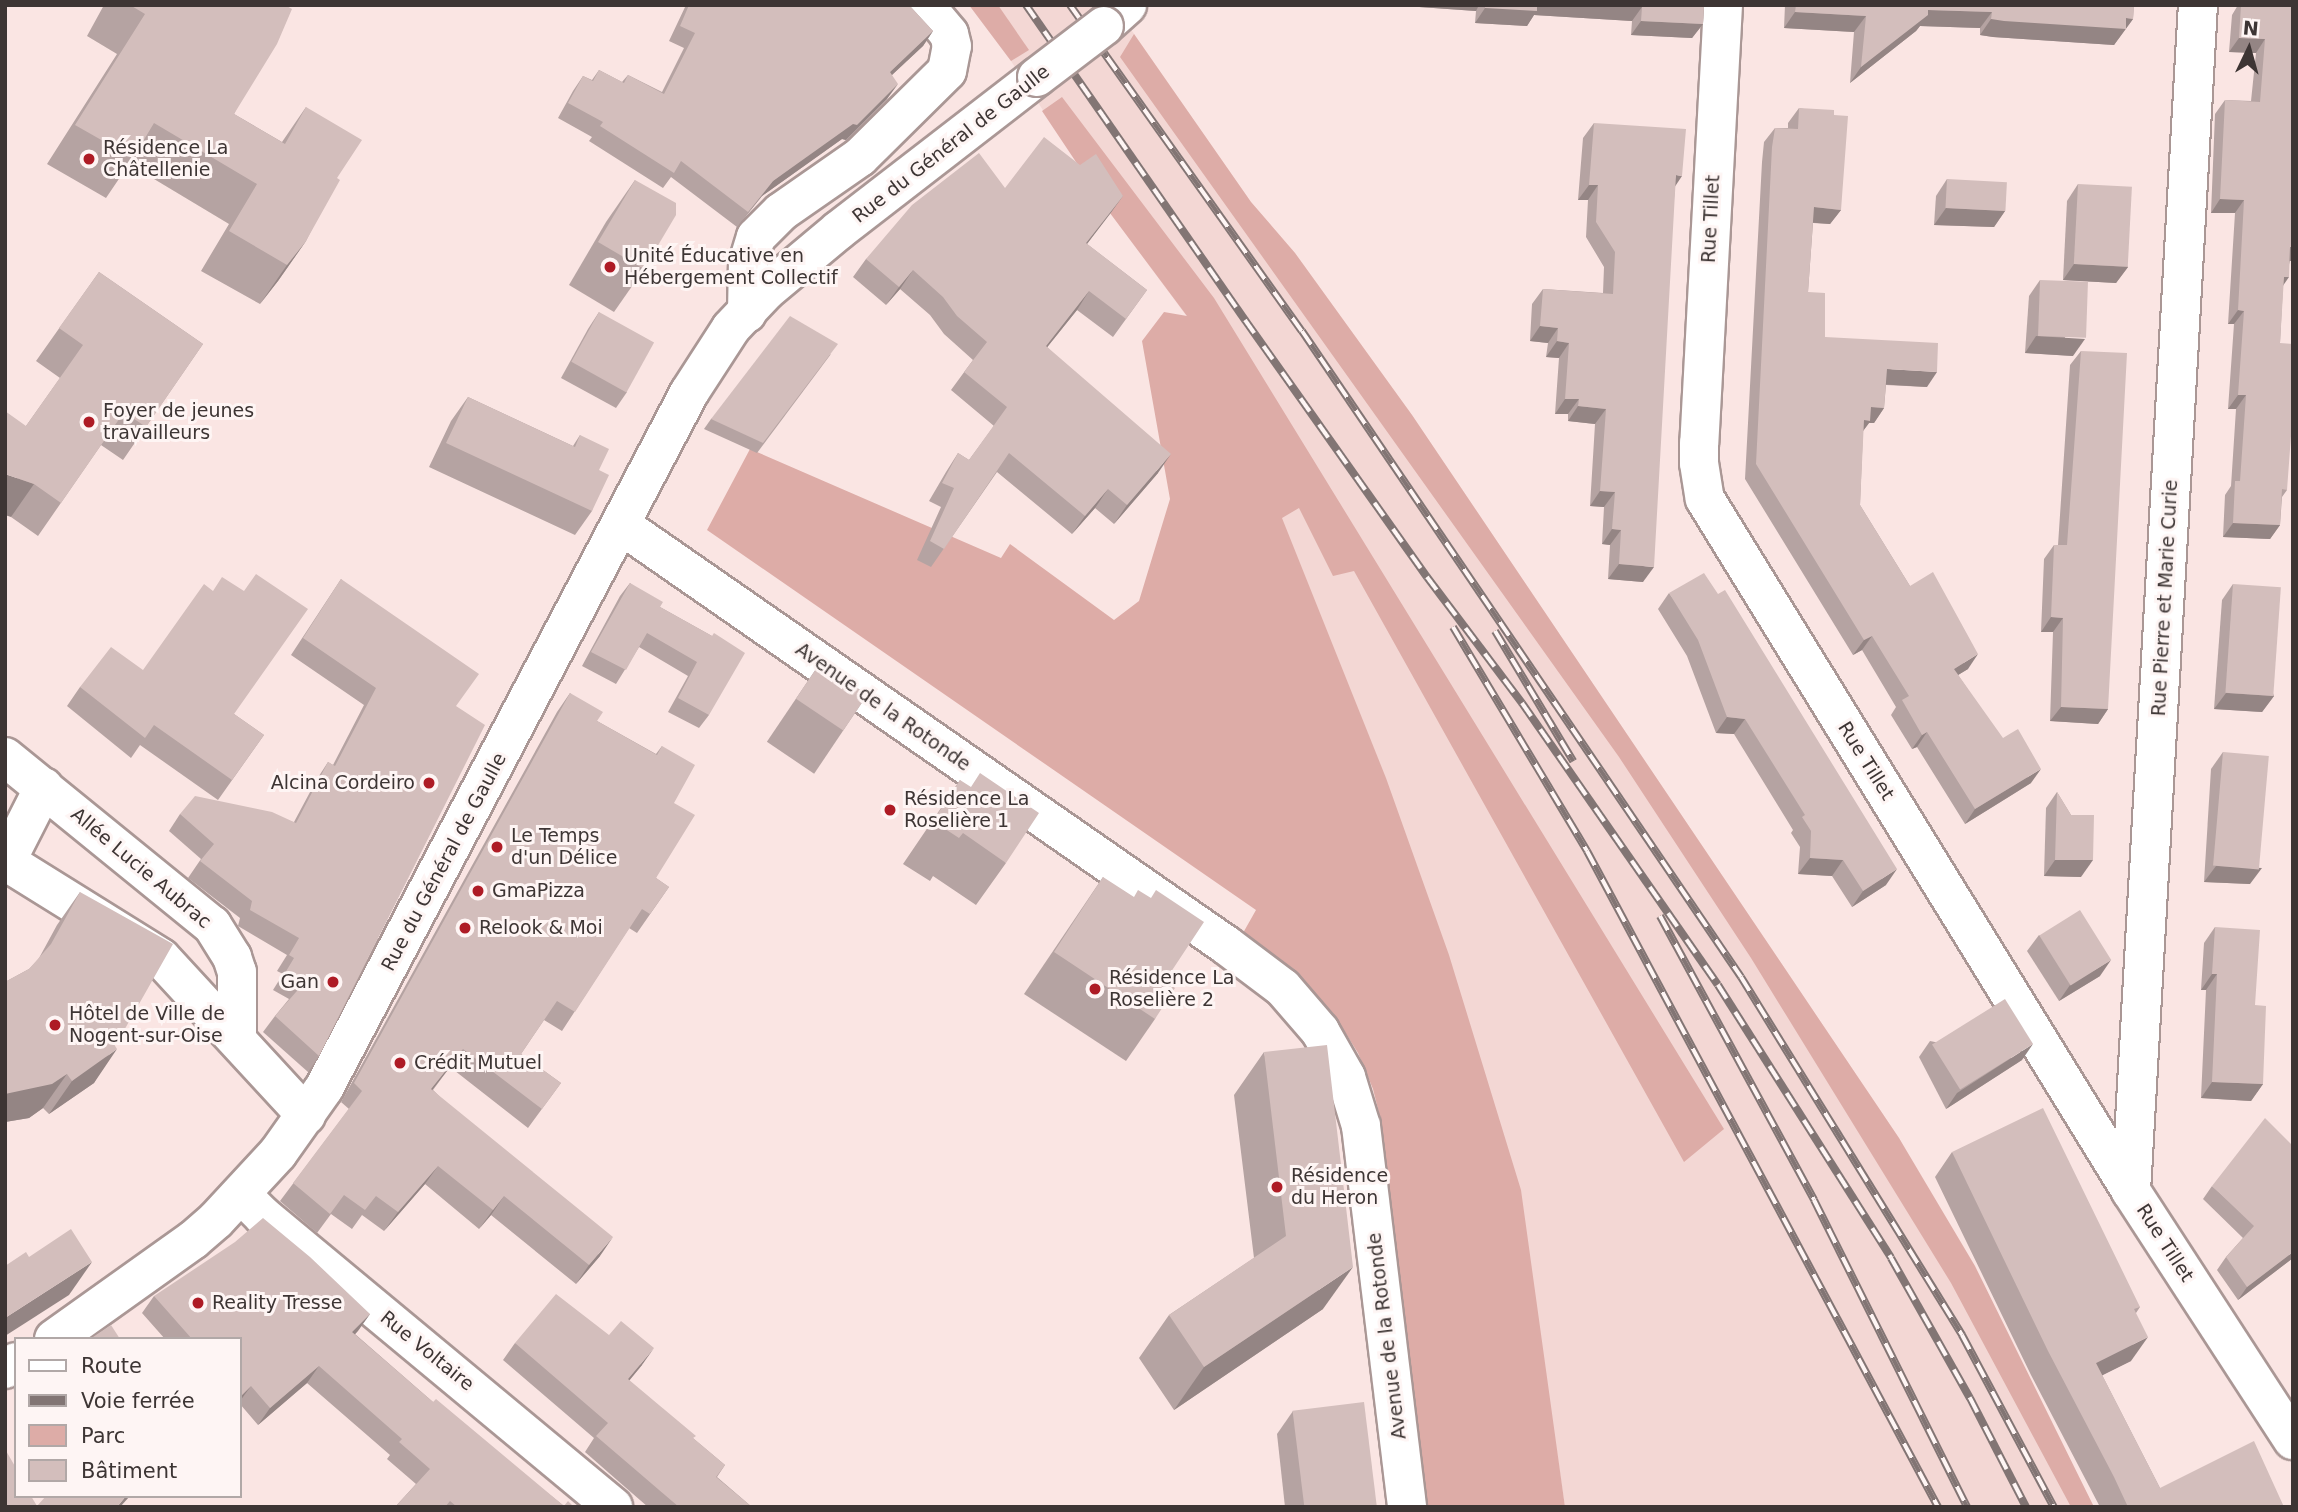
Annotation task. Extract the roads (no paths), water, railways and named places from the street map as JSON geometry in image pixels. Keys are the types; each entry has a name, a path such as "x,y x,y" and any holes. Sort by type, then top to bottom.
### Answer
{"street":[{"path":"747,313 750,249 760,231 781,212 860,157 947,71 952,46 949,34 925,5"},
{"name":"Rue Tillet","path":"1723,5 1699,443 1700,474 1705,499 2131,1191 2293,1440"},
{"name":"Rue Pierre et Marie Curie","path":"2131,1191 2198,5"},
{"name":"Rue du Général de Gaulle","path":"57,1337 193,1240 241,1194 306,1115 340,1061 702,370 732,328 766,291 839,230 1116,16"},
{"name":"Avenue de la Rotonde","path":"621,525 1226,945 1283,988 1320,1031 1346,1077 1361,1126 1407,1507"},
{"name":"Allée Lucie Aubrac","path":"5,757 212,925 232,957 237,972 237,1038"},
{"path":"44,787 6,863 151,950 237,1038 306,1115"},
{"name":"Rue Voltaire","path":"241,1194 272,1224 613,1507"}],"railway":[{"path":"1026,5 1245,320 1427,577 1522,703 1718,985 1891,1258 1970,1398 2026,1507"},
{"path":"1070,5 1302,331 1741,977 1962,1335 2054,1507"},
{"path":"1453,627 1587,851 1938,1507"},
{"path":"1495,631 1573,761"},
{"path":"1660,916 1814,1200 1967,1507"}],"place":[{"name":"Résidence La Châtellenie","path":"89,159"},
{"name":"Unité Éducative en Hébergement Collectif","path":"610,267"},
{"name":"Foyer de jeunes travailleurs","path":"89,422"},
{"name":"Alcina Cordeiro","path":"429,783"},
{"name":"Résidence La Roselière 1","path":"890,810"},
{"name":"Le Temps d'un Délice","path":"497,847"},
{"name":"GmaPizza","path":"478,891"},
{"name":"Relook & Moi","path":"465,928"},
{"name":"Gan","path":"333,982"},
{"name":"Résidence La Roselière 2","path":"1095,989"},
{"name":"Hôtel de Ville de Nogent-sur-Oise","path":"55,1025"},
{"name":"Crédit Mutuel","path":"400,1063"},
{"name":"Résidence du Heron","path":"1277,1187"},
{"name":"Reality Tresse","path":"198,1303"}]}
